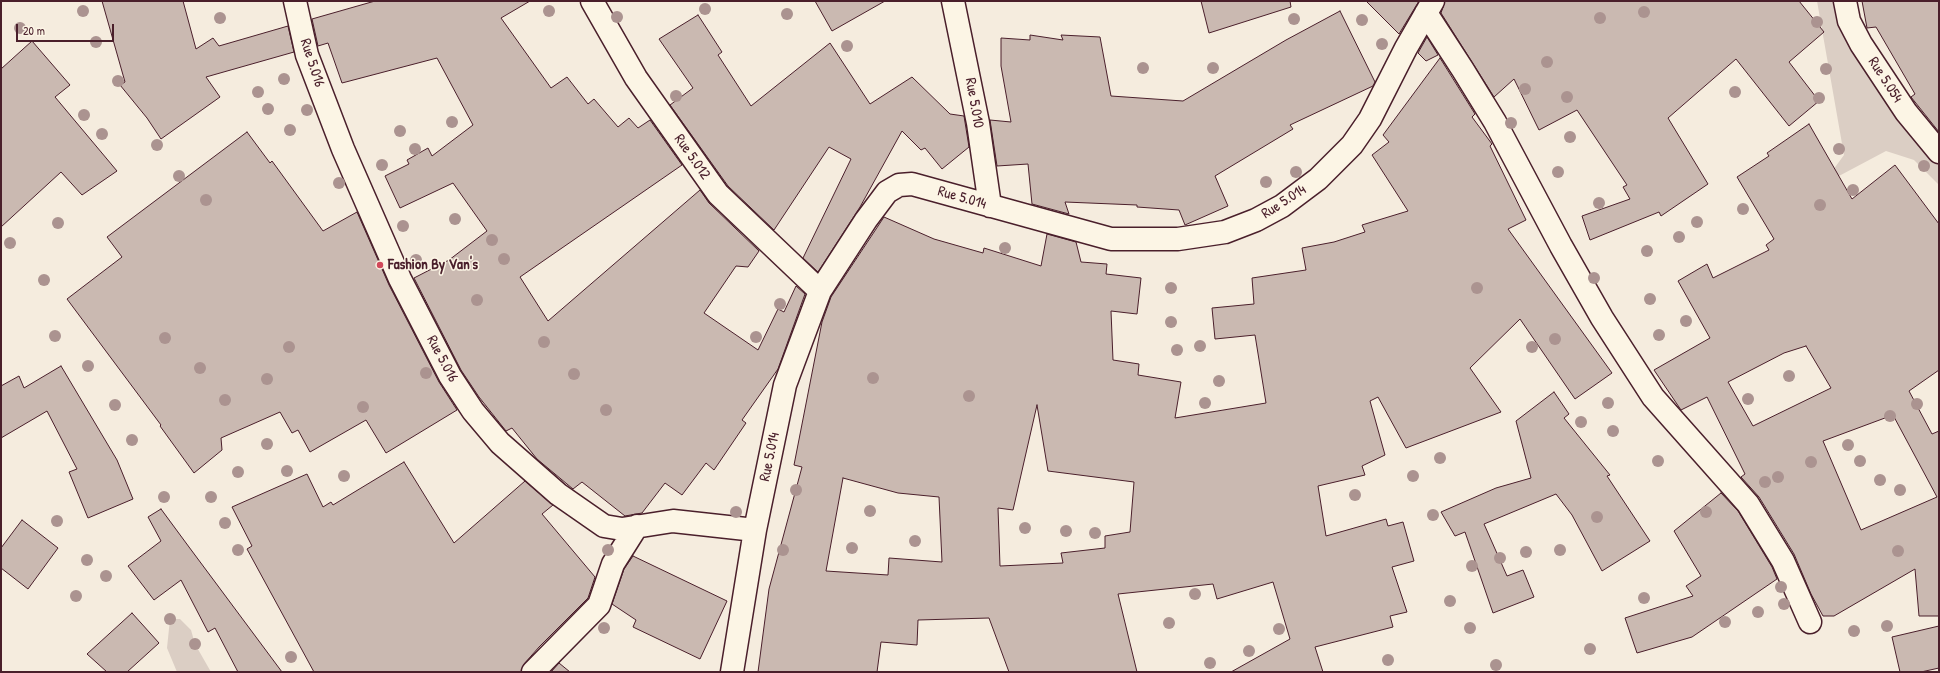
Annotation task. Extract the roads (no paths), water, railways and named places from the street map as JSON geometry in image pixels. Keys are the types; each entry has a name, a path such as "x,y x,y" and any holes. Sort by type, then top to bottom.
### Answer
{"street":[{"name":"Rue 5.016","path":"295,1 307,56 343,149 400,279 450,376 473,411 500,443 558,494 604,526 614,529 673,521 755,530"},
{"name":"Rue 5.012","path":"592,1 636,78 718,194 820,292"},
{"name":"Rue 5.010","path":"953,1 978,122 990,206"},
{"name":"Rue 5.054","path":"1845,1 1849,21 1861,44 1906,112 1939,152"},
{"path":"1429,7 1463,70 1495,122 1560,246 1602,318 1653,396 1748,504 1783,560 1810,622"},
{"name":"Rue 5.014","path":"732,672 755,530 785,385 820,292 866,220 887,192 899,185 912,184 1111,239 1178,239 1225,232 1256,220 1282,206 1318,178 1352,145 1370,119 1406,48 1429,7"},
{"path":"533,672 599,605 613,564 637,526"}],"place":[{"name":"Fashion By Van's","path":"380,265"}]}
